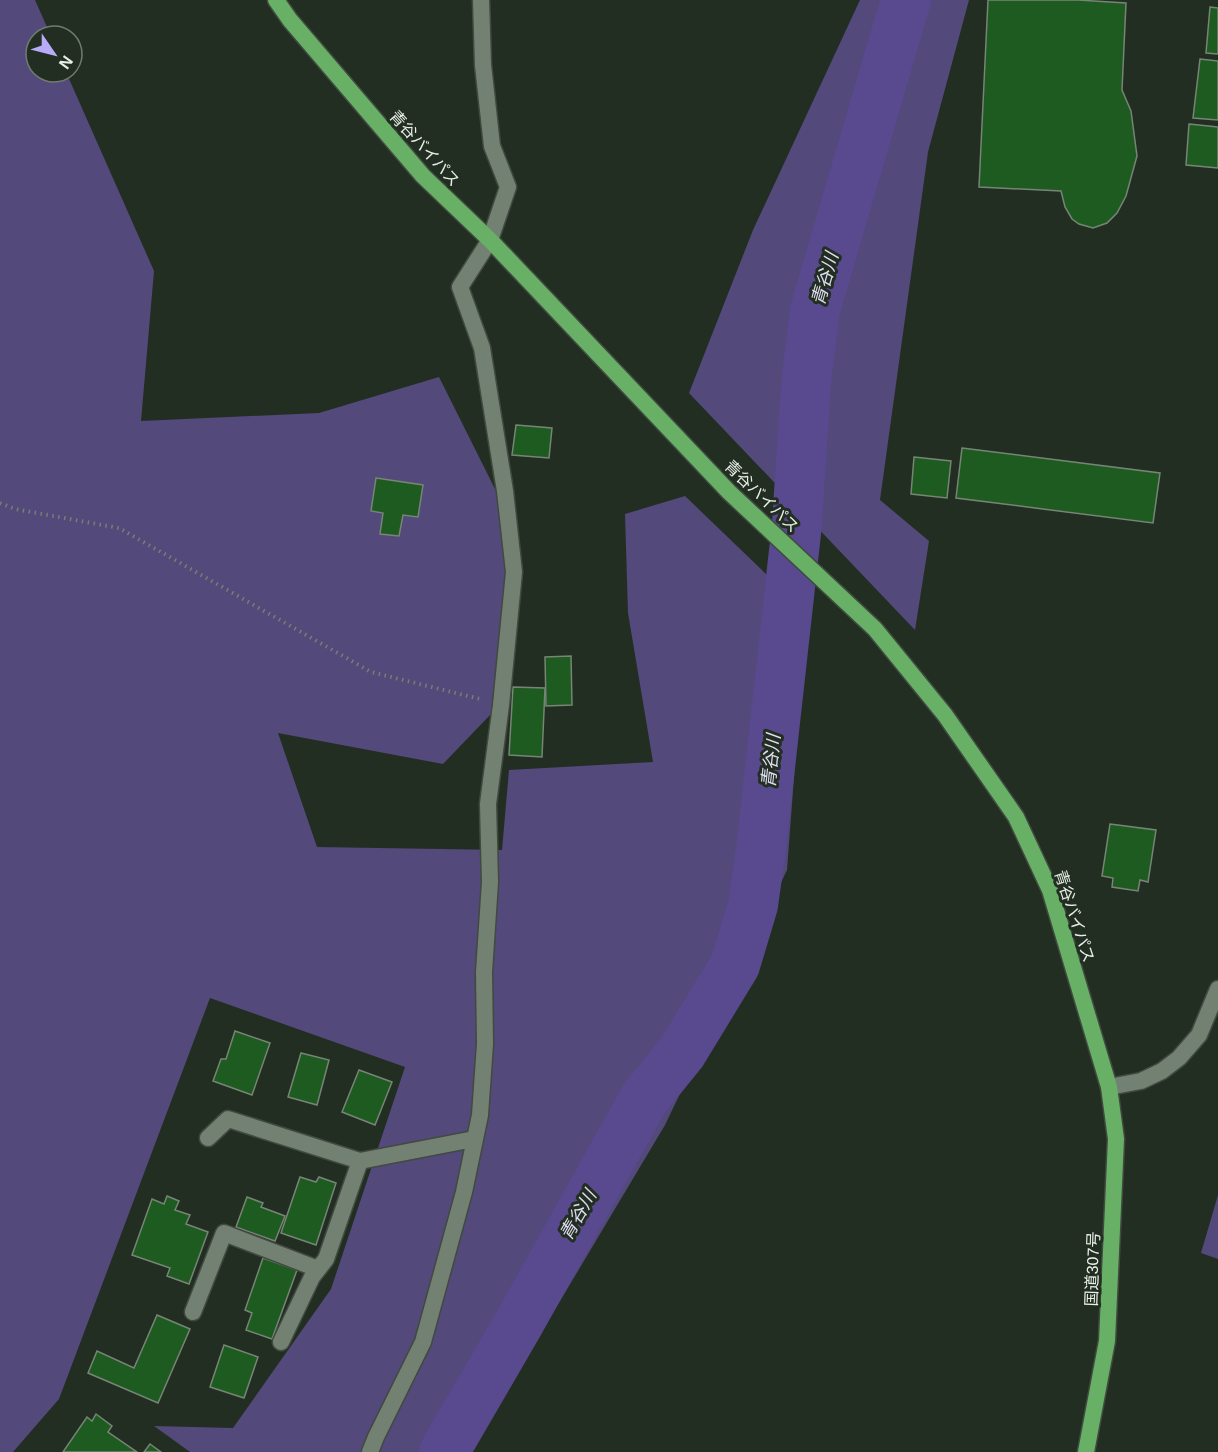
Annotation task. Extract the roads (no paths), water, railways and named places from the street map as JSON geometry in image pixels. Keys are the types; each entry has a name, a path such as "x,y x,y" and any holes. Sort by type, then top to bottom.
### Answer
{"highway":[{"name":"青谷バイパス","path":"276,0 290,20 423,176 490,240 729,492 875,629 945,715 1016,817 1050,890 1109,1087"},
{"name":"国道307号","path":"1086,1452 1107,1341 1116,1139 1109,1087"}],"street":[{"path":"370,1452 423,1342 464,1192 480,1115 485,1044 484,972 490,882 488,804 501,705 514,572 505,491 482,348 460,286 490,240 508,187 492,146 483,65 481,0"},
{"path":"1109,1087 1141,1081 1162,1071 1179,1058 1199,1035 1218,989"},
{"path":"208,1138 228,1119 360,1161 474,1139"},
{"path":"281,1342 312,1277 326,1259 360,1161"},
{"path":"193,1312 224,1233 318,1269"}],"waterway":[{"name":"青谷川","path":"444,1452 644,1099 682,1052 735,965 753,905 761,848 797,524 806,383 815,310 906,0"}]}
